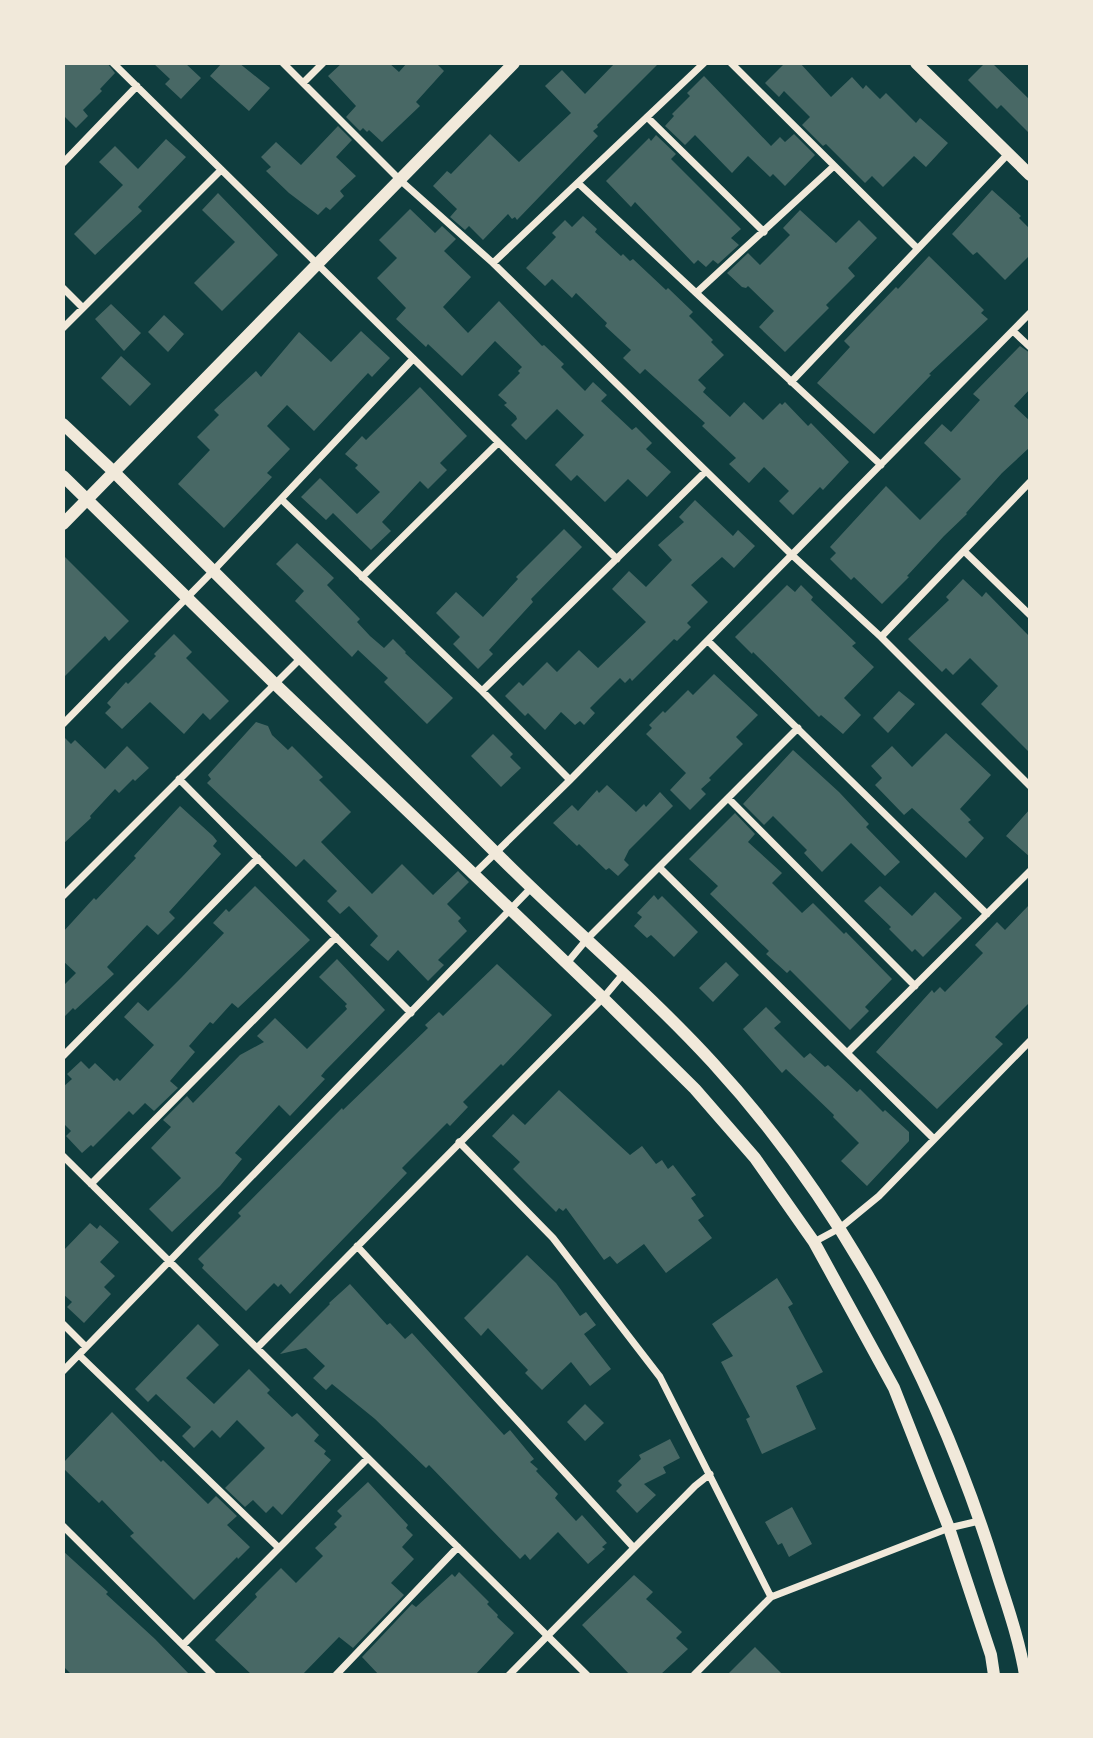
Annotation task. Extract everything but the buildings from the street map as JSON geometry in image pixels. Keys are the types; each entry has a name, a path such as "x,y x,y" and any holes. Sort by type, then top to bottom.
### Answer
{"street":[{"path":"113,63 617,559"},
{"path":"283,63 400,180 493,263 792,555 881,637 1030,786"},
{"path":"303,83 323,63"},
{"path":"63,524 514,63"},
{"path":"493,263 704,63"},
{"path":"731,63 916,248"},
{"path":"915,63 1030,175"},
{"path":"63,163 137,86"},
{"path":"647,117 764,232"},
{"path":"791,382 1008,154"},
{"path":"696,293 834,166"},
{"path":"63,328 221,170"},
{"path":"578,183 881,465"},
{"path":"63,288 83,308"},
{"path":"474,874 1030,313"},
{"path":"1013,331 1030,347"},
{"path":"63,723 187,598 414,359"},
{"path":"63,424 495,853 625,972 713,1064 773,1136 840,1228 923,1378 980,1520 1021,1650 1025,1675"},
{"path":"362,577 498,443"},
{"path":"482,691 706,471"},
{"path":"63,476 695,1088 747,1148 814,1242 894,1388 949,1528 991,1655 994,1675"},
{"path":"881,637 1030,482"},
{"path":"281,499 482,691 570,780"},
{"path":"964,551 1030,615"},
{"path":"708,640 987,914"},
{"path":"63,896 301,659"},
{"path":"567,963 587,939 798,728"},
{"path":"179,779 411,1013"},
{"path":"728,798 915,986"},
{"path":"63,1056 258,858"},
{"path":"659,867 934,1139"},
{"path":"847,1053 1030,872"},
{"path":"63,1371 531,888"},
{"path":"91,1184 336,937"},
{"path":"257,1348 603,998 625,972"},
{"path":"814,1242 840,1228 879,1196 1030,1041"},
{"path":"460,1142 553,1238 660,1377 771,1597"},
{"path":"63,1156 587,1675"},
{"path":"358,1246 634,1548"},
{"path":"63,1324 86,1347"},
{"path":"79,1355 279,1548"},
{"path":"183,1645 368,1458"},
{"path":"509,1675 710,1474"},
{"path":"694,1675 771,1597 949,1528 980,1520"},
{"path":"63,1526 213,1675"},
{"path":"336,1675 458,1547"}]}
